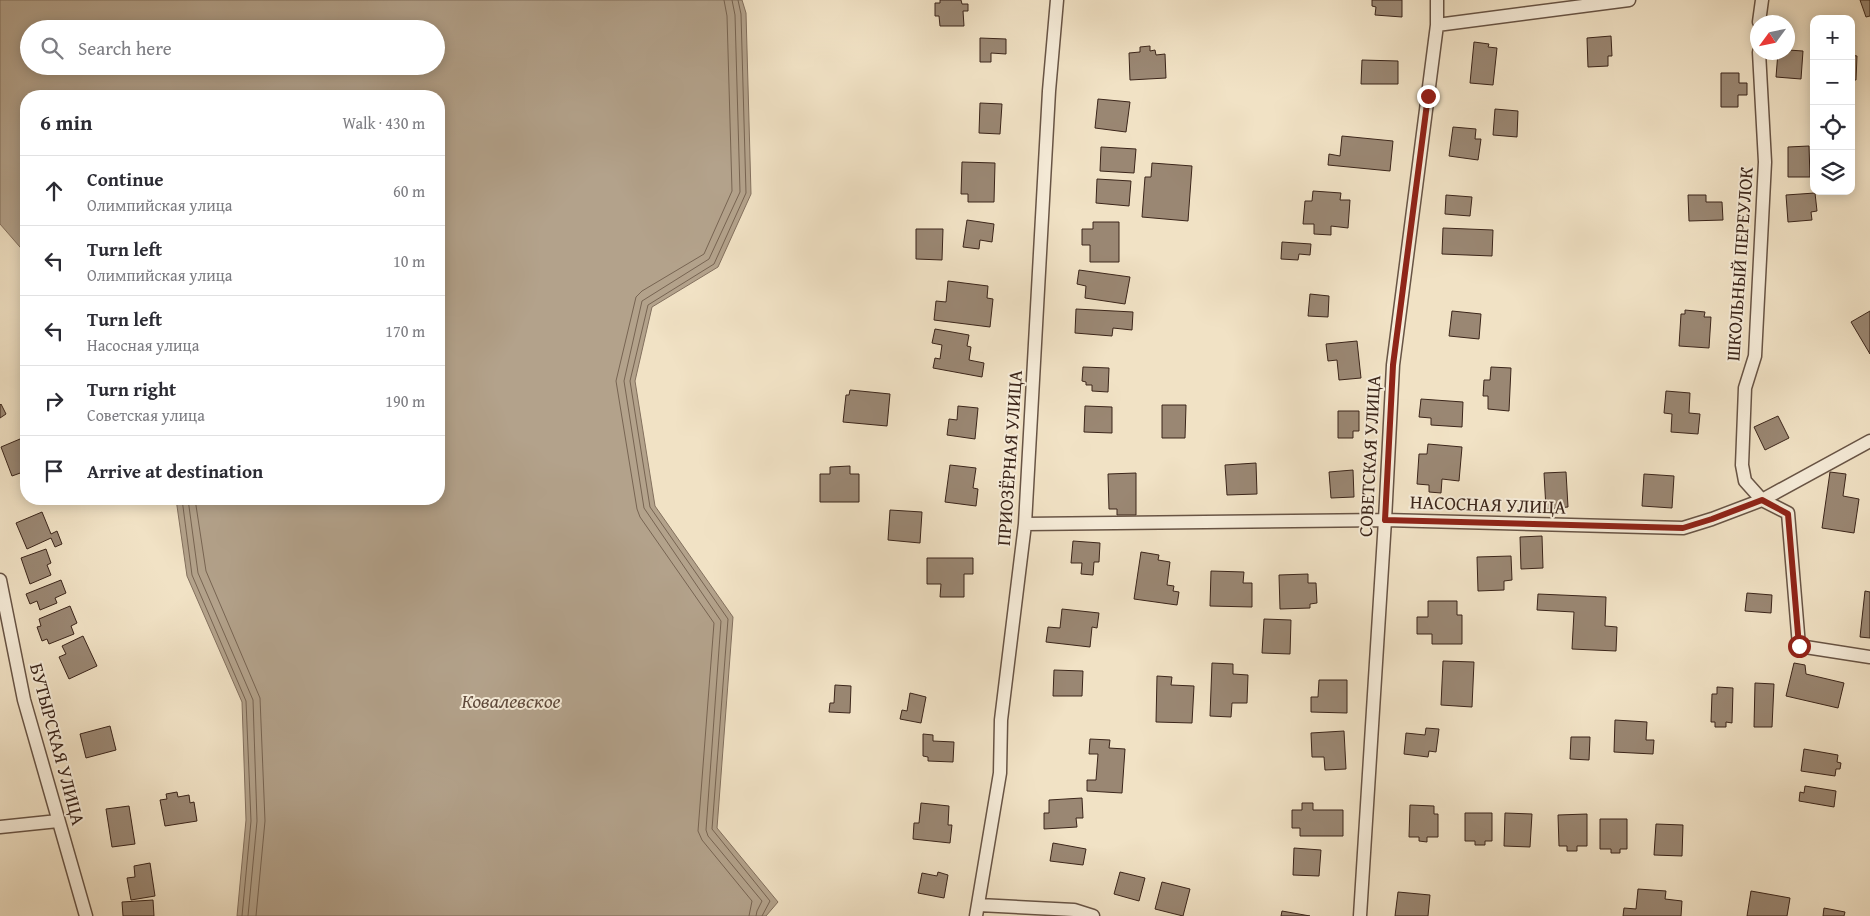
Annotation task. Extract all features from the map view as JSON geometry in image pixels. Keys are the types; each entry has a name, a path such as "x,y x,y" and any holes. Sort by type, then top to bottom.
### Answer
{"street":[{"name":"ПРИОЗЁРНАЯ УЛИЦА","path":"977,910 1000,773 1001,720 1025,524 1049,91 1057,0"},
{"name":"СОВЕТСКАЯ УЛИЦА","path":"1360,916 1393,365 1437,25 1437,0"},
{"path":"1437,25 1629,0"},
{"path":"1761,15 1762,0"},
{"name":"ШКОЛЬНЫЙ ПЕРЕУЛОК","path":"1759,60 1764,162 1755,356 1745,388 1742,465 1745,481 1762,500 1788,514 1799,646 1870,658"},
{"name":"НАСОСНАЯ УЛИЦА","path":"1025,524 1385,520 1683,528 1762,500 1870,441"},
{"name":"БУТЫРСКАЯ УЛИЦА","path":"0,580 24,700 86,916"},
{"path":"0,827 58,821"},
{"path":"977,910 1074,910 1093,916"}],"water":[{"name":"Ковалевское","path":"0,0 742,0 746,13 751,194 718,267 652,307 635,381 655,506 733,617 717,828 778,902 766,916 237,916 246,820 242,702 187,576 177,505 445,505 445,90 20,90 20,247 0,224"}],"building":[{"path":"940,0 961,0 962,4 968,4 968,11 963,11 964,26 940,26 939,16 935,16 935,3 940,3"},
{"path":"1372,0 1402,0 1402,17 1375,15 1376,7 1372,6"},
{"path":"1860,0 1870,0 1870,16 1866,17"},
{"path":"1611,36 1612,56 1608,56 1608,66 1588,67 1587,38"},
{"path":"980,38 1006,39 1006,54 991,53 991,62 980,62"},
{"path":"1474,42 1489,44 1488,47 1497,48 1493,85 1470,83"},
{"path":"1150,46 1150,51 1155,50 1156,55 1165,54 1166,78 1130,80 1129,53 1140,52 1140,47"},
{"path":"1795,50 1803,51 1801,79 1776,77 1777,60 1795,60"},
{"path":"1855,56 1857,56 1855,80"},
{"path":"1362,60 1398,61 1398,84 1361,84"},
{"path":"1721,73 1739,73 1739,83 1747,83 1747,95 1738,95 1738,107 1721,107"},
{"path":"1098,99 1130,102 1126,132 1095,128"},
{"path":"980,103 1002,104 1000,134 979,133"},
{"path":"1495,109 1518,111 1517,137 1493,135"},
{"path":"1453,127 1476,129 1475,139 1481,139 1478,160 1449,156"},
{"path":"1342,136 1393,141 1390,171 1328,165 1329,154 1340,156"},
{"path":"1809,146 1810,177 1788,177 1788,147"},
{"path":"1101,147 1136,149 1134,173 1100,171"},
{"path":"962,162 995,163 994,202 968,202 968,194 961,194"},
{"path":"1152,163 1192,166 1188,221 1142,217 1145,177 1151,177"},
{"path":"1097,179 1131,181 1129,206 1096,203"},
{"path":"1313,191 1341,193 1340,200 1350,200 1348,228 1331,226 1331,235 1314,234 1314,224 1303,224 1305,201 1312,201"},
{"path":"1810,193 1810,195 1815,195 1817,211 1811,212 1812,220 1788,222 1786,195"},
{"path":"1446,195 1472,197 1470,216 1445,214"},
{"path":"1688,195 1706,195 1706,202 1722,202 1723,220 1689,221"},
{"path":"967,220 994,224 992,242 980,240 979,249 963,247"},
{"path":"1093,222 1119,222 1119,262 1090,262 1090,245 1082,245 1082,229 1093,229"},
{"path":"1443,228 1493,230 1492,256 1442,254"},
{"path":"916,229 943,229 942,260 916,259"},
{"path":"1282,242 1311,244 1310,255 1299,254 1298,260 1281,259"},
{"path":"1079,270 1130,277 1125,304 1085,298 1086,286 1077,284"},
{"path":"948,281 988,286 987,298 993,299 990,327 934,320 936,301 946,302"},
{"path":"1310,294 1329,296 1328,317 1308,316"},
{"path":"1076,309 1133,312 1132,330 1113,328 1112,336 1075,333"},
{"path":"1685,310 1705,312 1704,317 1711,317 1709,348 1679,346 1681,314 1685,314"},
{"path":"1452,311 1481,314 1479,339 1449,336"},
{"path":"1870,311 1870,354 1851,322"},
{"path":"935,329 969,335 967,346 971,347 969,360 984,363 982,377 933,368 935,358 940,359 942,345 932,343"},
{"path":"1357,341 1361,378 1339,380 1337,360 1328,361 1326,344"},
{"path":"1083,367 1109,368 1108,392 1092,391 1092,385 1086,385 1086,382 1082,381"},
{"path":"1491,367 1511,368 1509,411 1488,409 1488,396 1483,396 1484,380 1490,380"},
{"path":"850,390 890,394 887,426 843,422 846,395 849,395"},
{"path":"1666,391 1690,393 1689,413 1700,414 1698,434 1671,432 1672,414 1664,413"},
{"path":"1421,399 1463,402 1462,427 1431,425 1431,418 1419,417"},
{"path":"0,405 6,414 0,418"},
{"path":"1162,405 1186,405 1185,438 1162,438"},
{"path":"958,406 978,408 975,439 947,435 949,419 957,420"},
{"path":"1085,406 1112,407 1112,433 1084,432"},
{"path":"1338,411 1359,411 1359,431 1353,431 1353,438 1338,438"},
{"path":"1778,416 1789,438 1765,450 1754,427"},
{"path":"20,439 20,473 12,476 1,447"},
{"path":"1428,444 1462,447 1459,481 1442,479 1441,493 1429,492 1429,485 1417,484 1419,454 1427,454"},
{"path":"1256,463 1257,494 1227,495 1225,465"},
{"path":"950,465 976,468 973,488 978,489 976,506 945,502"},
{"path":"850,466 850,474 859,474 859,502 820,502 820,474 830,474 830,467"},
{"path":"1353,470 1354,497 1331,498 1329,472"},
{"path":"1566,472 1568,507 1546,509 1544,473"},
{"path":"1830,472 1846,474 1843,496 1859,499 1854,533 1822,528"},
{"path":"1136,473 1136,515 1117,515 1117,509 1109,509 1108,474"},
{"path":"1644,474 1674,476 1672,508 1642,506"},
{"path":"890,510 922,512 920,543 888,540"},
{"path":"42,512 51,534 57,531 62,544 55,547 51,538 27,549 16,523"},
{"path":"1542,536 1543,568 1521,569 1520,537"},
{"path":"1073,541 1100,543 1099,562 1094,562 1093,575 1081,574 1082,563 1071,563"},
{"path":"46,549 51,563 47,565 51,575 30,584 21,558"},
{"path":"1141,552 1159,555 1158,560 1170,562 1167,585 1174,586 1173,591 1179,592 1177,605 1134,599"},
{"path":"1511,556 1512,580 1504,581 1504,590 1478,591 1477,557"},
{"path":"927,558 973,558 973,574 964,574 964,597 940,597 941,584 927,584"},
{"path":"1211,571 1244,572 1243,583 1252,583 1252,607 1210,606"},
{"path":"1308,574 1308,583 1316,583 1317,603 1310,604 1310,608 1280,609 1279,575"},
{"path":"61,580 66,593 55,598 57,603 40,610 37,601 30,604 26,594"},
{"path":"1865,591 1870,592 1870,638 1860,637"},
{"path":"1747,593 1772,595 1771,613 1745,611"},
{"path":"1538,594 1606,597 1605,626 1617,627 1616,651 1572,649 1574,612 1537,610"},
{"path":"1428,601 1457,601 1457,615 1462,615 1462,644 1432,644 1432,634 1417,634 1417,617 1428,617"},
{"path":"70,606 77,623 71,626 74,634 49,644 47,639 42,641 37,627 41,626 39,619"},
{"path":"1062,609 1099,613 1097,628 1092,627 1090,647 1046,642 1048,627 1060,628"},
{"path":"1264,619 1291,620 1290,654 1262,653"},
{"path":"83,636 97,666 69,679 59,657 66,654 62,646"},
{"path":"1443,661 1474,662 1472,707 1441,705"},
{"path":"1212,663 1233,664 1233,674 1248,675 1247,703 1232,703 1231,717 1210,716"},
{"path":"1794,663 1805,665 1806,674 1844,683 1838,708 1786,696"},
{"path":"1054,670 1083,671 1082,696 1053,696"},
{"path":"1157,676 1172,677 1171,685 1194,686 1192,723 1156,722"},
{"path":"1319,680 1347,680 1347,713 1311,712 1311,697 1318,697"},
{"path":"1755,683 1774,684 1772,727 1754,727"},
{"path":"835,685 851,686 850,713 829,712 830,703 834,703"},
{"path":"1717,687 1733,688 1732,723 1726,722 1726,727 1715,727 1715,722 1711,722 1712,694 1717,694"},
{"path":"910,693 926,697 921,723 900,719 902,710 907,711"},
{"path":"1615,720 1647,722 1646,740 1654,740 1653,754 1614,752"},
{"path":"110,726 116,750 86,758 80,734"},
{"path":"1426,728 1439,729 1436,752 1429,751 1428,757 1404,754 1406,733 1425,735"},
{"path":"1344,731 1346,769 1325,770 1324,757 1312,757 1311,733"},
{"path":"923,734 933,735 933,741 954,742 953,762 928,761 928,757 923,756"},
{"path":"1571,737 1590,737 1589,760 1570,759"},
{"path":"1090,739 1110,740 1109,748 1125,749 1122,793 1087,791 1087,780 1096,780 1098,754 1089,754"},
{"path":"1804,749 1838,755 1837,762 1841,763 1840,769 1836,769 1835,776 1801,771"},
{"path":"1805,786 1836,791 1834,807 1799,801 1800,792 1804,793"},
{"path":"177,792 178,797 189,795 190,803 194,802 197,821 165,826 160,800 167,799 166,794"},
{"path":"1082,798 1083,818 1076,818 1077,827 1044,829 1044,813 1049,813 1049,800"},
{"path":"921,803 949,806 948,825 952,825 950,843 913,839 914,823 919,823"},
{"path":"1302,803 1313,803 1313,810 1343,810 1343,836 1300,836 1300,828 1292,828 1292,810 1302,810"},
{"path":"1410,805 1434,806 1434,814 1438,814 1438,837 1427,837 1427,842 1419,841 1419,837 1409,837"},
{"path":"129,806 135,844 112,847 106,809"},
{"path":"1465,813 1492,813 1492,841 1485,841 1485,845 1475,845 1475,841 1465,841"},
{"path":"1505,813 1532,814 1530,847 1504,846"},
{"path":"1587,814 1587,846 1577,846 1577,851 1567,851 1567,846 1559,846 1558,815"},
{"path":"1600,819 1627,819 1627,849 1620,849 1620,853 1611,853 1611,849 1600,849"},
{"path":"1656,824 1683,825 1682,856 1654,855"},
{"path":"1053,843 1086,849 1083,865 1050,861"},
{"path":"1294,848 1321,850 1319,876 1293,875"},
{"path":"150,863 155,896 131,900 127,878 135,877 134,866"},
{"path":"938,872 948,875 944,898 918,893 922,873 937,876"},
{"path":"1120,872 1145,878 1139,901 1114,894"},
{"path":"1162,882 1190,889 1183,916 1155,909"},
{"path":"1638,889 1666,891 1665,899 1682,901 1681,916 1623,916 1624,908 1636,909"},
{"path":"1751,891 1790,898 1787,916 1747,916"},
{"path":"1398,892 1430,895 1428,916 1395,916"},
{"path":"153,900 154,916 123,916 122,902"},
{"path":"1824,908 1845,912 1844,916 1823,916"},
{"path":"1282,911 1310,916 1281,916"}],"route":[{"path":"1428,96 1393,365 1385,520 1683,528 1762,500 1788,514 1799,646"}]}
